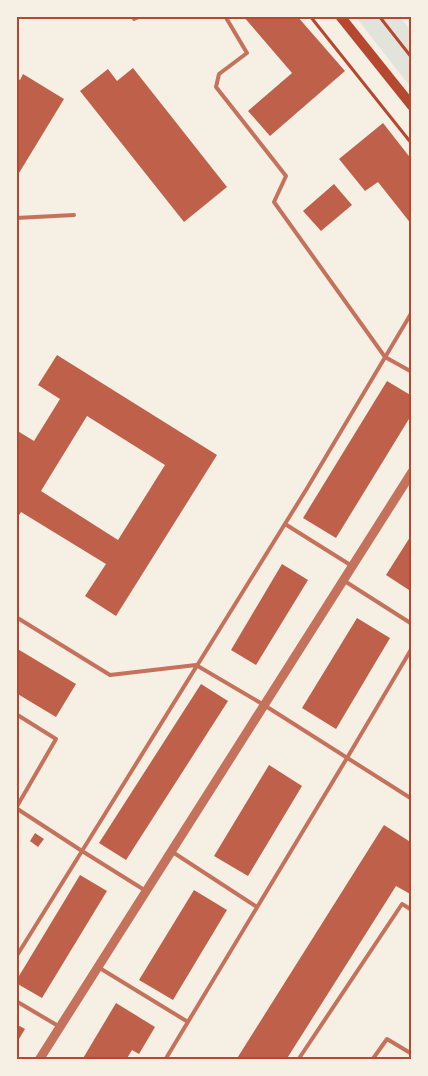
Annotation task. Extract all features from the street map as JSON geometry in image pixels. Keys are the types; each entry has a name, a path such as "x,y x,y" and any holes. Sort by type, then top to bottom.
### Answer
{"main road":[{"path":"340,16 412,106"}],"street":[{"path":"39,1060 412,472"}],"lane":[{"path":"134,18 141,16"},
{"path":"225,16 247,52 219,74 216,88 286,176 274,202 385,357 412,372"},
{"path":"16,218 74,214"},
{"path":"16,957 285,524 412,312"},
{"path":"285,524 352,566"},
{"path":"343,580 412,624"},
{"path":"16,617 110,675 196,666 264,705 412,799"},
{"path":"165,1060 412,648"},
{"path":"16,714 56,739 16,808 146,891"},
{"path":"171,851 257,907"},
{"path":"298,1060 402,904 412,910"},
{"path":"98,967 188,1022"},
{"path":"16,1001 60,1027"},
{"path":"372,1060 387,1039 412,1054"}],"path":[{"path":"310,16 412,144"},
{"path":"379,16 412,58"}],"shaded area":[{"path":"355,16 399,16 412,32 412,89"}],"building":[{"path":"243,16 297,16 345,71 270,136 248,111 292,73"},
{"path":"133,68 227,187 184,222 80,91 108,69 117,81"},
{"path":"23,74 64,99 16,178 16,78 20,80"},
{"path":"383,123 412,160 412,225 378,182 365,191 339,159"},
{"path":"334,184 352,205 321,231 303,211"},
{"path":"57,355 217,455 116,616 85,596 106,564 21,512 16,520 16,430 34,441 60,399 38,385","holes":["87,416 165,465 118,540 41,491"]},
{"path":"387,381 412,396 412,414 336,538 303,518"},
{"path":"412,534 412,592 386,575"},
{"path":"282,564 308,580 256,665 231,650"},
{"path":"357,618 390,638 336,729 302,708"},
{"path":"16,648 76,684 56,717 16,693"},
{"path":"201,684 228,701 126,860 99,843"},
{"path":"269,765 302,786 248,876 214,856"},
{"path":"384,825 412,843 412,895 396,886 286,1060 236,1060"},
{"path":"35,833 44,839 38,847 30,841"},
{"path":"80,875 107,891 42,998 16,983 16,981"},
{"path":"194,890 227,910 173,1000 139,980"},
{"path":"116,1003 155,1027 139,1054 132,1050 126,1060 82,1060"},
{"path":"16,1024 25,1029 16,1044"}]}
